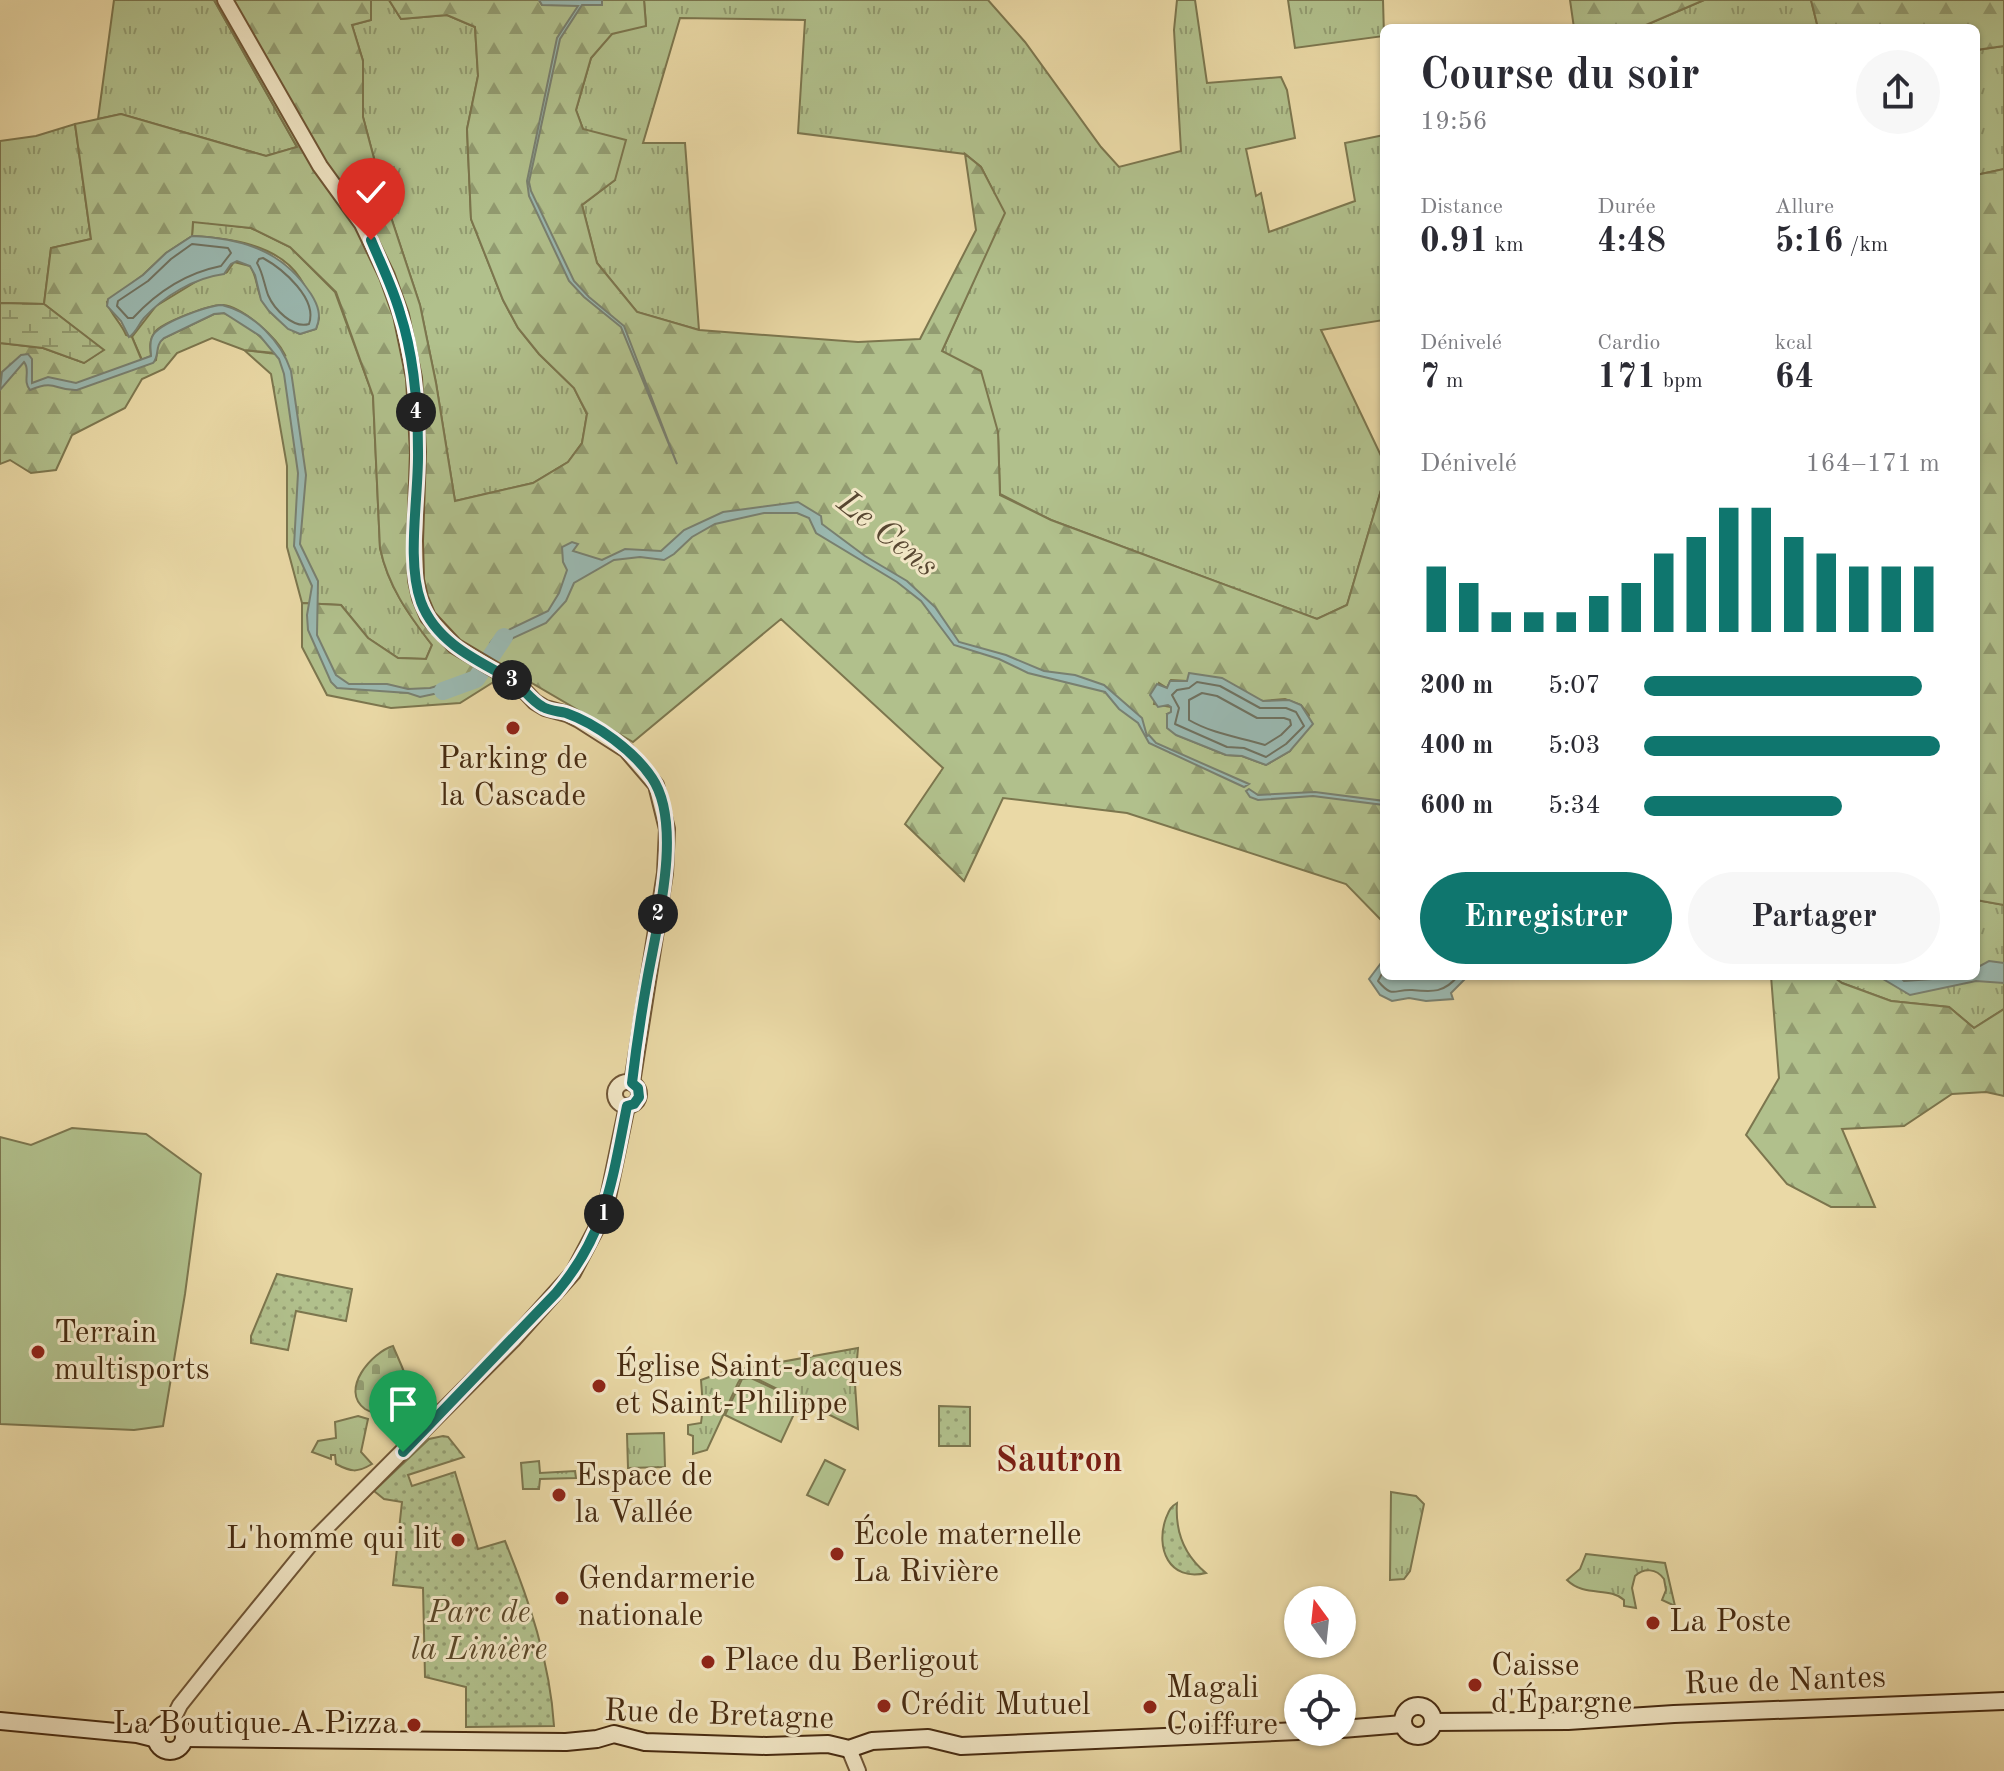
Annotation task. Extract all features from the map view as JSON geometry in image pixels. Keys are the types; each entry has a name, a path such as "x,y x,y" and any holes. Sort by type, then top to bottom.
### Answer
{"main road":[{"name":"Rue de Nantes","path":"1356,1728 1403,1724 1408,1710 1417,1706 1427,1709 1433,1722 1568,1721 2004,1701"},
{"path":"0,1721 137,1734 157,1739"},
{"path":"171,1723 180,1727 184,1738 181,1746 171,1751 160,1746 157,1739 160,1727 171,1723"},
{"name":"Rue de Bretagne","path":"184,1738 566,1742 614,1734 638,1742 766,1746 828,1744 849,1749 872,1741 928,1738 961,1746 1284,1732"}],"street":[{"path":"171,1723 180,1705 313,1541 513,1340 573,1273 605,1212 627,1106 634,1104 639,1097 638,1088 632,1083 665,873 667,829 661,799 651,777 626,750 567,714 535,702 517,683 455,646 436,628 420,598 415,541 418,452 414,378 401,315 387,276 362,224 320,166 225,0"},
{"path":"849,1749 858,1771"}],"green space":[{"path":"114,0 214,0 297,147 266,156 121,114 98,119"},
{"path":"214,0 371,0 371,20 352,25 363,61 363,117 384,196 420,305 455,501 533,483 568,462 582,443 587,414 574,388 518,328 503,300 471,219 467,129 478,76 475,27 447,15 401,19 389,0 539,0 542,5 602,5 602,0 644,0 646,26 612,34 591,58 576,110 583,129 626,140 615,180 582,205 597,263 637,312 699,330 858,342 920,339 976,230 965,154 981,167 1005,213 942,351 981,371 998,432 1000,495 1051,520 1317,619 1347,605 1380,494 1380,919 1346,884 1127,813 1003,798 964,881 905,824 943,768 781,619 633,742 511,671 460,703 391,708 327,695 302,647 302,603 341,605 368,638 398,658 426,659 432,645 400,599 388,575 380,548 373,396 336,292 290,247 251,228 193,222 192,236 166,253 107,302 126,335 132,337 144,366 156,360 158,343 164,338 214,314 224,313 247,325 275,353 244,350 212,338 177,353 164,369 142,379 125,408 72,435 56,470 31,473 10,460 0,464 0,343 43,348 84,363 103,350 44,304 51,248 91,239 75,124 121,114 266,156 297,147","holes":["1171,680 1187,681 1263,701 1285,699 1301,705 1309,715 1290,751 1266,765 1242,756 1226,755 1177,735 1167,714 1171,713 1171,707 1154,704 1159,683 1167,688"]},
{"path":"371,0 389,0 401,19 447,15 475,27 478,76 467,129 471,219 503,300 518,328 574,388 587,414 582,443 568,462 533,483 455,501 420,305 384,196 363,117 363,61 352,25 371,20"},
{"path":"644,0 988,0 1025,42 1119,167 1181,151 1174,30 1177,0 1195,0 1207,83 1281,77 1287,90 1295,138 1246,149 1256,196 1261,193 1269,232 1355,201 1345,143 1380,136 1380,321 1321,330 1380,454 1380,494 1347,605 1317,619 1051,520 1000,494 998,432 942,351 1004,213 981,167 965,154 798,133 805,20 680,18 643,143 685,143 699,330 637,312 597,263 582,205 615,180 583,129 576,110 591,58 612,33 646,25"},
{"path":"1288,0 1383,0 1384,24 1380,24 1380,37 1295,48"},
{"path":"1570,0 1704,0 1648,24 1573,24"},
{"path":"1704,0 1811,0 1817,24 1648,24"},
{"path":"1811,0 2004,0 2004,46 1980,49 1980,24 1817,24"},
{"path":"2004,46 2004,169 1980,174 1980,49"},
{"path":"75,124 91,239 51,248 44,304 0,303 0,141 36,136"},
{"path":"2004,169 2004,905 1980,901 1980,174"},
{"path":"193,221 251,228 290,247 335,292 373,396 380,548 388,575 400,599 432,645 426,659 398,658 368,638 341,605 302,603 287,547 287,466 271,374 244,350 285,355 267,332 231,307 208,308 159,328 152,338 151,356 142,360 132,337 156,306 202,278 227,272 234,262 250,266 261,298 283,324 300,334 316,329 319,318 303,283 291,267 279,257 251,245 192,236"},
{"path":"0,303 44,304 104,350 84,363 43,348 0,343"},
{"path":"1980,901 2004,905 2004,1009 1974,1028 1949,1007 1891,1001 1838,980 1980,980"},
{"path":"1771,980 1838,980 1891,1001 1949,1007 1974,1028 2004,1009 2004,1096 1986,1092 1952,1094 1904,1126 1842,1129 1875,1207 1831,1207 1787,1184 1746,1135 1779,1078"},
{"path":"72,1128 146,1134 201,1174 163,1426 134,1430 0,1424 0,1137 31,1145"},
{"path":"277,1274 352,1289 346,1321 296,1311 288,1350 251,1343 251,1336"},
{"path":"393,1346 405,1373 412,1402 408,1421 365,1409 355,1392 361,1373 368,1364"},
{"path":"858,1348 855,1384 858,1429 751,1376 741,1378 738,1383 707,1450 693,1454 693,1436 688,1434 688,1425 701,1423 701,1380 720,1373"},
{"path":"751,1378 800,1401 781,1442 725,1415 742,1379"},
{"path":"939,1406 970,1407 970,1446 939,1446"},
{"path":"358,1416 368,1419 361,1452 372,1464 350,1470 336,1464 335,1455 331,1455 331,1459 312,1452 318,1441 336,1438 335,1422"},
{"path":"664,1433 665,1467 628,1468 627,1434"},
{"name":"Parc de la Linière","path":"448,1437 464,1457 408,1475 412,1486 455,1472 478,1549 505,1541 537,1632 548,1678 554,1726 466,1727 466,1687 425,1677 423,1588 393,1585 402,1502 384,1499 374,1491 429,1439"},
{"path":"825,1460 845,1470 828,1505 807,1495"},
{"path":"539,1461 540,1473 575,1471 576,1478 540,1479 539,1489 523,1489 521,1463"},
{"path":"1391,1492 1416,1496 1424,1504 1410,1571 1404,1579 1390,1580"},
{"path":"1177,1503 1182,1542 1206,1573 1183,1572 1174,1567 1164,1551 1163,1529 1171,1508"},
{"path":"1586,1554 1665,1563 1675,1606 1662,1600 1666,1590 1664,1579 1654,1571 1635,1576 1632,1588 1636,1608 1624,1606 1624,1600 1618,1596 1574,1585 1567,1580 1580,1569"}],"water":[{"path":"539,0 602,0 602,5 582,5 560,39 529,182 531,191 574,281 624,326 677,464 621,327 569,281 529,196 527,181 557,38 578,6 542,5"},
{"path":"192,236 244,244 274,257 300,279 316,302 319,315 316,329 300,334 288,329 261,300 250,266 237,261 224,274 202,279 170,295 144,318 129,337 121,321 107,306 108,299"},
{"path":"222,305 245,314 265,330 280,349 291,371 306,475 300,544 318,581 317,635 336,675 349,684 387,684 408,689 430,688 461,679 462,688 420,697 408,693 337,688 331,682 308,630 312,586 294,546 298,473 284,374 279,359 260,336 224,313 214,314 164,338 153,363 77,390 51,385 30,390 24,362 0,390 2,372 21,355 28,354 32,359 32,383 48,377 76,383 151,356 152,337 163,326 206,308"},
{"path":"798,502 821,516 822,524 865,556 907,581 935,607 959,642 1006,655 1044,671 1075,675 1104,685 1142,718 1147,736 1156,743 1249,784 1244,787 1149,743 1138,723 1119,709 1105,692 1028,673 999,659 954,645 921,601 897,582 816,533 809,518 797,513 764,513 715,524 692,537 664,560 640,557 614,560 574,583 566,601 546,623 513,638 492,656 489,653 490,643 496,636 548,611 559,593 567,570 562,547 572,542 578,544 573,551 602,560 625,549 661,551 684,530 723,512"},
{"path":"1189,673 1222,678 1263,701 1289,700 1301,705 1313,724 1290,751 1266,765 1242,756 1226,755 1176,735 1167,728 1167,714 1171,712 1171,707 1158,707 1150,695 1157,684 1167,688 1170,681 1187,681"},
{"path":"1249,789 1258,795 1315,792 1380,800 1380,804 1313,796 1258,800 1246,791"},
{"path":"1989,961 2004,963 2004,983 1976,981 1910,995 1885,980 1980,980 1980,966"},
{"path":"1380,964 1380,980 1464,980 1451,993 1453,999 1426,1001 1409,998 1392,1001 1380,995 1369,979"}],"waterway":[{"name":"Le Cens","path":"443,691 476,679 504,637"}],"place":[{"name":"Parking de la Cascade","path":"513,728"},
{"name":"Terrain multisports","path":"38,1352"},
{"name":"Église Saint-Jacques et Saint-Philippe","path":"599,1386"},
{"name":"Espace de la Vallée","path":"559,1495"},
{"name":"L'homme qui lit","path":"458,1540"},
{"name":"École maternelle La Rivière","path":"837,1554"},
{"name":"Gendarmerie nationale","path":"562,1598"},
{"name":"La Poste","path":"1653,1623"},
{"name":"Place du Berligout","path":"708,1662"},
{"name":"Caisse d'Épargne","path":"1475,1685"},
{"name":"Crédit Mutuel","path":"884,1706"},
{"name":"Magali Coiffure","path":"1150,1707"},
{"name":"La Boutique A Pizza","path":"414,1725"}],"district":[{"name":"Sautron","path":"1059,1462"}],"route":[{"path":"371,240 401,315 414,378 418,452 416,580 428,617 455,646 517,683 535,702 579,720 626,750 656,785 667,829 665,873 632,1083 638,1088 639,1097 634,1104 627,1106 605,1212 573,1273 513,1340 403,1452"}]}
